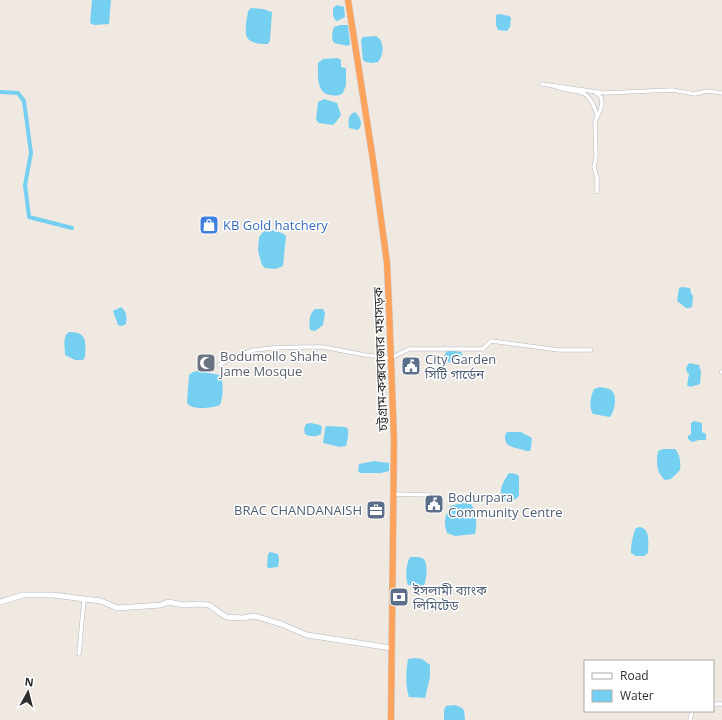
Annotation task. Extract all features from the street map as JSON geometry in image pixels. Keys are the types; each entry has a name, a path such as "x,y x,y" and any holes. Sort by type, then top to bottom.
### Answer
{"highway":[{"name":"চট্টগ্রাম-কক্সবাজার মহাসড়ক","path":"348,0 374,160 387,262 394,440 391,720"}],"street":[{"path":"542,84 604,94 672,90 695,94 707,91 722,93"},
{"path":"547,84 559,89 582,92 588,95 594,105 597,115"},
{"path":"595,92 600,97 602,103 595,120 596,157 594,167 597,178 597,192"},
{"path":"219,365 236,356 254,350 304,347 323,347 391,358 409,349 482,349 491,342 559,350 591,350"},
{"path":"393,494 430,495"},
{"path":"0,602 23,595 53,594 101,601 117,608 168,602 184,605 209,605 226,617 243,618 254,616 281,624 307,635 391,648"},
{"path":"79,654 84,599"}],"water":[{"path":"92,0 111,0 109,24 94,25 90,23"},
{"path":"337,5 344,7 345,17 337,21 333,15 333,8"},
{"path":"251,8 263,9 272,12 270,40 268,44 253,42 246,36 248,11"},
{"path":"499,14 509,16 511,18 510,27 507,31 498,30 496,25 496,15"},
{"path":"348,25 350,44 348,46 334,43 333,41 332,35 334,27"},
{"path":"376,36 381,41 383,48 380,59 378,62 367,62 363,60 361,40 363,37"},
{"path":"337,58 341,60 341,67 346,68 346,85 343,93 334,96 326,94 320,88 318,63 323,59"},
{"path":"324,99 337,103 341,115 333,125 319,123 316,120 318,102"},
{"path":"355,112 361,121 360,128 358,130 349,128 350,116"},
{"path":"268,229 282,233 286,236 283,266 275,269 265,268 262,265 258,251 259,237"},
{"path":"679,288 690,288 693,296 692,307 686,308 677,301"},
{"path":"121,307 126,317 126,324 122,326 118,325 113,311"},
{"path":"315,309 323,309 325,313 323,325 315,331 310,330 310,318"},
{"path":"69,332 75,332 84,338 85,357 83,360 75,360 65,355 65,337"},
{"path":"448,350 461,352 461,361 452,363 444,360 445,354"},
{"path":"689,363 699,365 701,372 700,384 690,387 687,385 689,374 686,368"},
{"path":"198,371 220,375 223,390 220,405 207,408 198,408 190,406 187,403 189,375"},
{"path":"600,387 610,389 615,397 613,412 610,417 593,414 591,411 590,402 594,389"},
{"path":"694,421 702,423 702,432 706,434 706,440 692,442 688,439 688,436 691,434 691,423"},
{"path":"311,423 322,427 321,434 318,436 309,436 305,434 304,429 306,424"},
{"path":"326,426 345,427 348,429 346,446 340,447 323,443"},
{"path":"507,432 521,432 532,438 530,451 508,445 505,439"},
{"path":"663,449 675,449 678,453 680,462 680,470 671,479 665,480 658,470 657,463 658,451"},
{"path":"374,461 389,463 389,471 381,473 360,473 358,471 359,464"},
{"path":"509,473 519,476 519,496 513,501 504,501 501,491 503,483"},
{"path":"462,503 471,504 473,507 476,519 475,534 455,536 447,533 445,519 450,506"},
{"path":"636,528 644,528 647,534 648,553 644,556 636,556 631,553 632,544"},
{"path":"270,552 278,554 278,567 267,567 268,554"},
{"path":"410,557 419,557 424,559 427,572 424,585 408,585 406,571"},
{"path":"408,659 422,659 430,665 430,677 425,698 409,697 406,678"},
{"path":"454,705 461,707 464,710 465,720 444,720 444,710 446,706"}],"waterway":[{"path":"0,92 18,93 24,101 31,153 25,185 29,217 72,228"}],"place":[{"name":"KB Gold hatchery","path":"209,225"},
{"name":"Bodumollo Shahe Jame Mosque","path":"206,363"},
{"name":"City Garden সিটি গার্ডেন","path":"411,366"},
{"name":"Bodurpara Community Centre","path":"434,504"},
{"name":"BRAC CHANDANAISH","path":"376,510"},
{"name":"ইসলামী ব্যাংক লিমিটেড","path":"399,597"}]}
